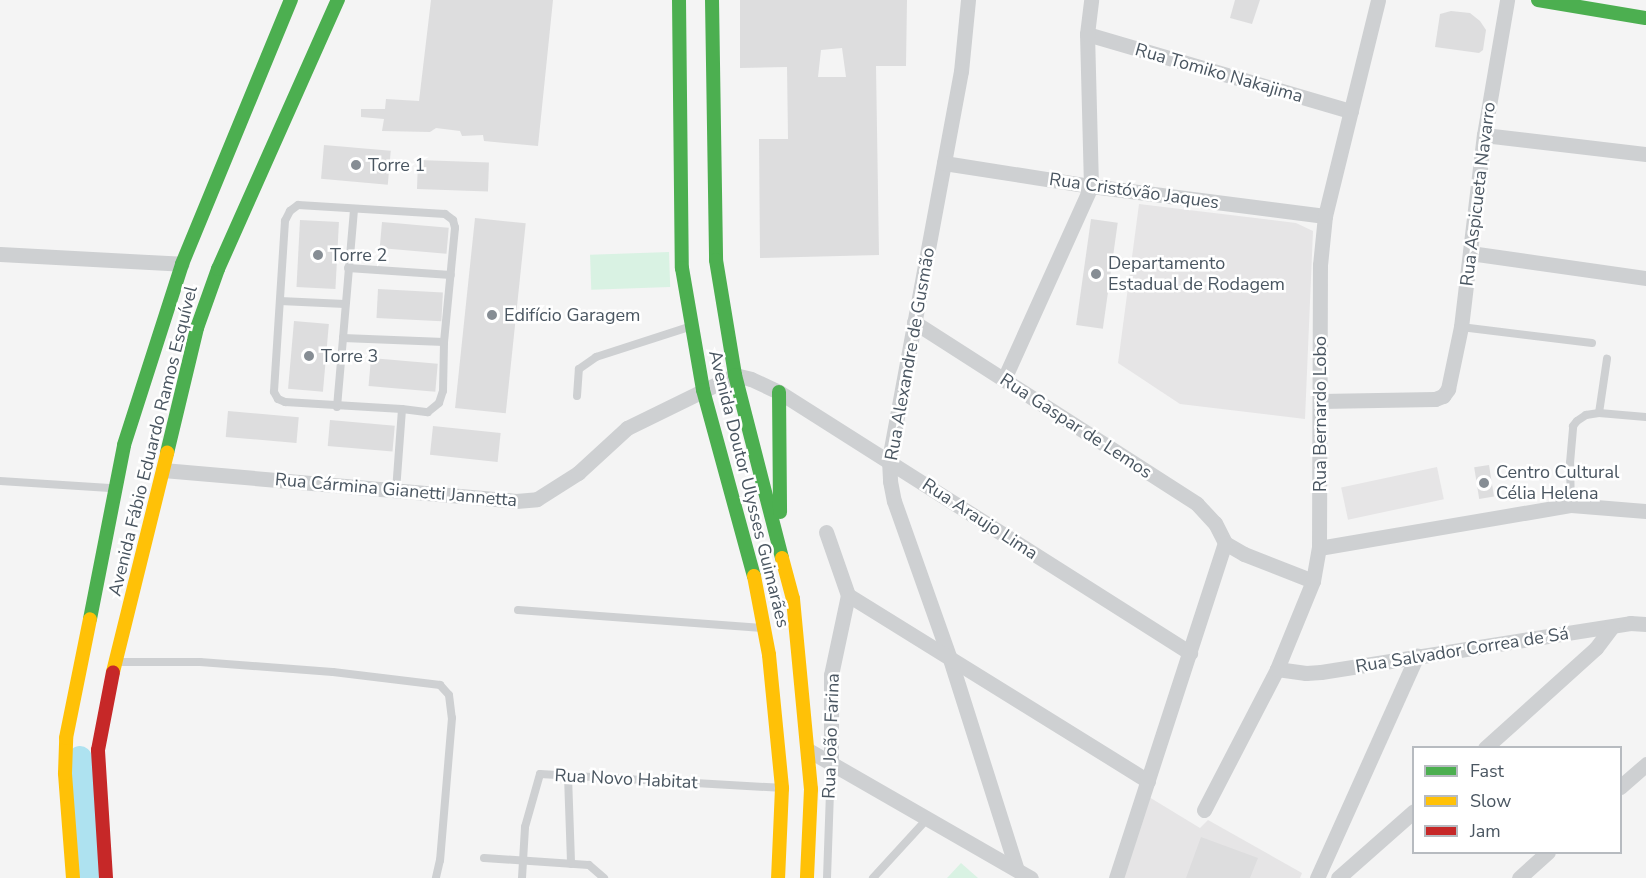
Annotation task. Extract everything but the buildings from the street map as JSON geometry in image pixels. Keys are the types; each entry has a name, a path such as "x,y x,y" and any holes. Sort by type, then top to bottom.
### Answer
{"main road":[{"name":"Avenida Fábio Eduardo Ramos Esquível","path":"73,878 64,773 66,738 124,445 153,348 182,264 291,0"},
{"name":"Avenida Fábio Eduardo Ramos Esquível","path":"106,878 98,750 116,661 205,301 338,0"},
{"name":"Avenida Doutor Ulysses Guimarães","path":"679,0 680,232 703,390 753,571 765,628 782,788 778,878"},
{"name":"Avenida Doutor Ulysses Guimarães","path":"712,0 716,260 735,375 793,599 808,750 812,829 807,878"},
{"path":"1538,0 1646,18"},
{"path":"144,433 151,393 153,348"},
{"path":"779,392 780,543"},
{"path":"152,454 163,470"}],"street":[{"name":"Rua Alexandre de Gusmão","path":"968,0 966,40 890,460 894,501 950,658 1017,870"},
{"path":"1004,379 1091,186 1087,34 1091,0"},
{"name":"Rua Bernardo Lobo","path":"1204,810 1277,669 1313,581 1319,548 1320,265 1325,216 1378,0"},
{"name":"Rua Aspicueta Navarro","path":"1320,401 1435,399 1443,396 1448,389 1461,327 1484,135 1507,0"},
{"name":"Rua Tomiko Nakajima","path":"1087,34 1351,111"},
{"path":"1484,135 1646,154"},
{"name":"Rua Cristóvão Jaques","path":"944,163 1091,186 1325,216"},
{"path":"1470,253 1646,278"},
{"path":"0,254 182,264"},
{"name":"Rua Gaspar de Lemos","path":"914,322 1197,504 1215,524 1225,543"},
{"path":"703,390 735,375"},
{"name":"Rua Araujo Lima","path":"735,375 751,379 779,392 890,460 1190,653"},
{"name":"Rua Cármina Gianetti Jannetta","path":"163,470 516,501 537,499 578,473 627,428 703,390"},
{"path":"1319,548 1571,505 1646,511"},
{"path":"826,532 848,595 1148,781"},
{"path":"1116,878 1225,543 1244,554 1313,581"},
{"name":"Rua João Farina","path":"831,764 831,675 848,595"},
{"name":"Rua Salvador Correa de Sá","path":"1277,669 1291,672 1321,672 1630,623 1646,624"},
{"path":"1486,746 1596,648 1612,627"},
{"path":"1317,878 1417,655"},
{"path":"808,750 1031,878"},
{"path":"1622,785 1646,764"},
{"path":"1338,878 1412,812"},
{"path":"1519,878 1546,854"}],"lane":[{"path":"298,205 445,214 453,220 455,228 451,275 442,391 438,403 428,412 337,407 285,402 278,399 274,392 285,221 290,211 298,205"},
{"path":"337,407 354,210"},
{"path":"348,268 451,275"},
{"path":"280,301 345,304"},
{"path":"577,396 579,369 596,357 692,326"},
{"path":"1461,327 1592,344"},
{"path":"343,338 444,342"},
{"path":"1599,413 1607,360"},
{"path":"396,490 402,409"},
{"path":"1571,505 1570,463 1573,426 1586,415 1599,413 1646,417"},
{"path":"0,482 115,488"},
{"path":"518,610 765,628"},
{"path":"116,661 255,666 333,672 440,685 449,695 452,718 440,860 436,878"},
{"name":"Rua João Farina","path":"827,878 831,764"},
{"name":"Rua Novo Habitat","path":"522,878 525,827 540,774 782,788"},
{"path":"568,776 571,864"},
{"path":"873,878 927,819"},
{"path":"484,858 589,865 603,878"}],"shaded area":[{"path":"1139,204 1296,223 1313,231 1305,419 1180,404 1118,363"},
{"path":"1437,467 1444,499 1348,520 1341,487"},
{"path":"1149,797 1200,828 1208,820 1302,873 1300,878 1124,878"}],"green space":[{"path":"669,252 670,287 591,290 590,255"},
{"path":"961,863 978,878 947,878"}],"waterway":[{"path":"80,758 89,878"}],"traffic: fast":[{"path":"90,619 124,445 182,264 291,0"},
{"path":"167,453 197,328 218,269 338,0"},
{"path":"679,0 682,268 703,390 754,576"},
{"path":"712,0 716,260 735,375 782,558"},
{"path":"1538,0 1646,18"},
{"path":"779,392 780,512"}],"traffic: slow":[{"path":"113,672 167,453"},
{"path":"782,558 793,599 811,789 807,878"},
{"path":"754,576 769,655 782,788 778,878"},
{"path":"73,878 65,773 66,738 90,619"}],"traffic: jam":[{"path":"106,878 98,750 113,672"}],"place":[{"name":"Torre 1","path":"356,165"},
{"name":"Torre 2","path":"318,255"},
{"name":"Departamento Estadual de Rodagem","path":"1096,274"},
{"name":"Edifício Garagem","path":"492,315"},
{"name":"Torre 3","path":"309,356"},
{"name":"Centro Cultural Célia Helena","path":"1484,483"}]}
